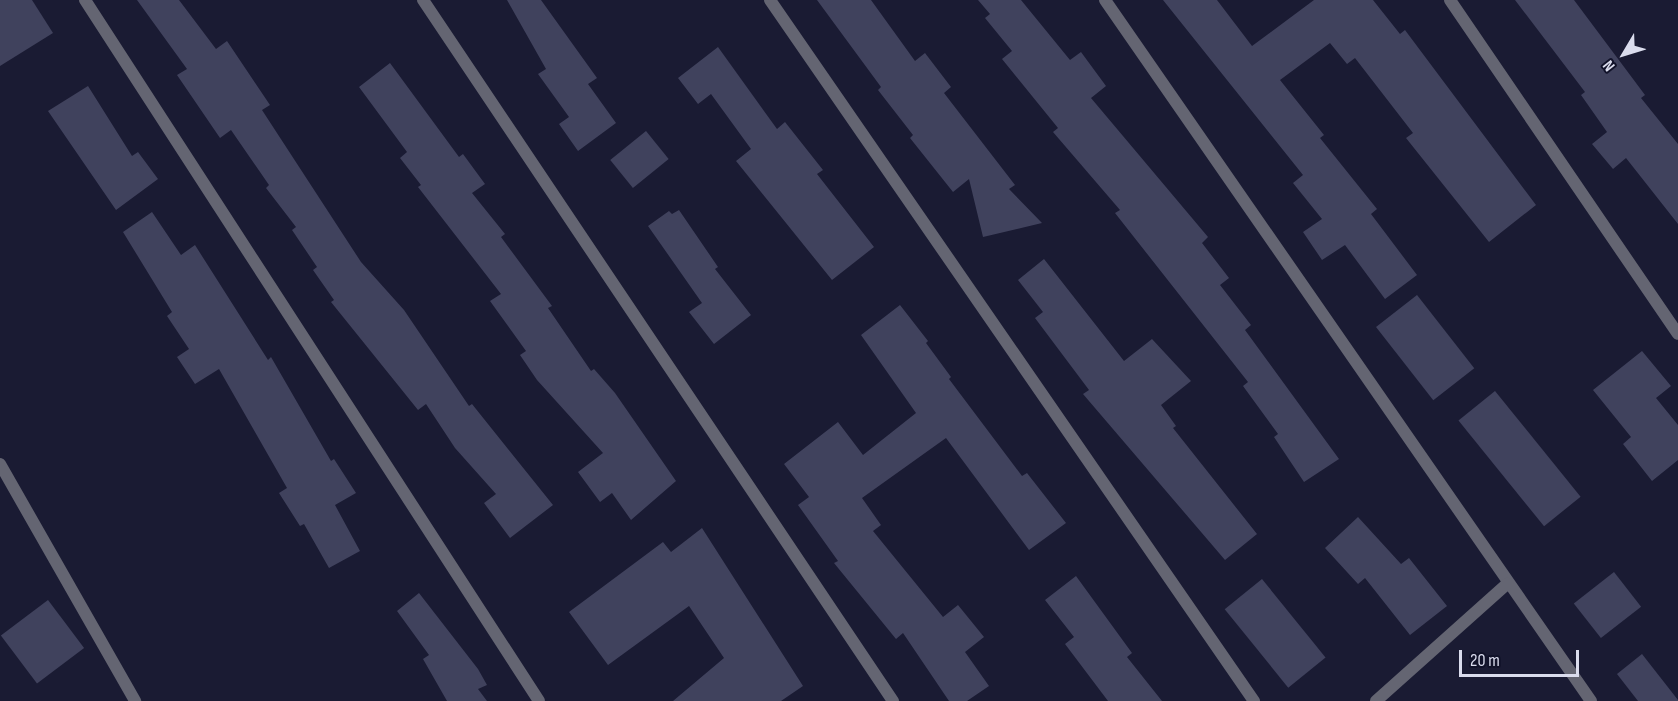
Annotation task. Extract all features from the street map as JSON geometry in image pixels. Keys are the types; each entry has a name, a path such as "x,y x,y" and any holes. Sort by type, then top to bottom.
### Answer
{"street":[{"path":"85,0 538,701"},
{"path":"423,0 893,701"},
{"path":"770,0 1254,701"},
{"path":"1105,0 1507,584 1591,701"},
{"path":"1450,0 1678,334"},
{"path":"0,464 135,701"},
{"path":"1376,701 1507,584"}],"building":[{"path":"0,0 32,0 53,33 0,66"},
{"path":"137,0 179,0 216,49 227,41 270,105 262,110 361,262 404,310 469,406 472,404 553,505 510,538 484,503 496,494 455,448 426,404 418,410 331,302 334,300 313,270 317,267 292,230 296,227 266,188 269,185 231,130 220,138 177,75 187,69"},
{"path":"507,0 541,0 597,78 588,84 616,123 578,151 559,124 569,117 538,74 546,69"},
{"path":"817,0 871,0 915,61 925,53 951,87 944,93 1015,185 1009,189 1042,223 983,237 969,179 953,192 910,138 913,135 878,90 881,87"},
{"path":"978,0 1021,0 1070,60 1081,52 1106,86 1091,98 1208,237 1202,243 1229,278 1220,285 1251,325 1245,330 1339,459 1304,482 1274,437 1278,434 1243,386 1248,382 1115,213 1120,210 1053,132 1058,128 1002,59 1012,51 985,18 990,14"},
{"path":"1163,0 1217,0 1252,46 1314,0 1373,0 1400,34 1405,30 1536,205 1489,242 1406,138 1413,133 1355,58 1347,64 1330,43 1280,80 1324,135 1320,138 1377,209 1371,214 1417,275 1385,299 1345,245 1322,260 1303,232 1322,219 1293,183 1303,175"},
{"path":"1515,0 1574,0 1645,95 1641,98 1678,144 1678,224 1626,158 1613,169 1592,144 1607,132 1581,95 1585,92"},
{"path":"718,47 777,129 785,122 823,170 817,174 874,247 832,280 736,161 751,149 711,94 698,104 678,78"},
{"path":"390,63 459,157 463,154 485,184 472,193 505,234 501,237 552,306 548,308 591,371 594,369 615,393 676,481 631,520 612,493 600,502 578,472 603,453 537,380 520,355 526,351 490,301 501,294 418,187 421,185 400,158 407,152 359,87"},
{"path":"88,86 132,156 138,152 158,179 116,210 48,111"},
{"path":"646,131 669,159 633,188 610,160"},
{"path":"679,210 718,267 715,269 751,315 714,344 689,312 702,303 648,226 669,211 672,214"},
{"path":"152,212 181,255 195,245 268,360 271,357 331,461 334,459 356,493 335,505 360,551 329,568 304,524 300,526 279,493 287,488 219,369 195,384 177,357 189,349 167,316 172,312 123,232"},
{"path":"1044,259 1124,361 1152,339 1191,381 1161,405 1176,426 1173,428 1257,534 1225,560 1083,394 1089,390 1035,318 1043,312 1018,280"},
{"path":"1417,295 1474,368 1433,400 1376,327"},
{"path":"900,305 928,341 926,343 951,377 949,379 1022,476 1027,473 1066,523 1029,550 946,438 862,498 881,525 873,531 943,617 958,605 984,637 965,652 989,686 967,701 949,701 903,633 896,639 834,563 838,561 798,505 809,497 784,464 838,422 863,455 916,413 861,335"},
{"path":"1642,351 1671,386 1656,398 1678,425 1678,460 1652,481 1623,444 1631,437 1593,390"},
{"path":"1495,391 1581,497 1544,526 1458,421"},
{"path":"1358,517 1401,564 1409,558 1447,606 1410,635 1365,578 1358,584 1325,548"},
{"path":"702,528 803,686 781,701 673,701 724,658 689,606 608,665 569,612 663,542 671,552"},
{"path":"1614,572 1641,607 1601,638 1574,603"},
{"path":"1076,576 1132,653 1127,657 1162,701 1108,701 1065,644 1074,637 1045,600"},
{"path":"1262,579 1326,657 1288,688 1225,609"},
{"path":"419,593 478,669 487,685 478,689 487,701 447,701 423,659 429,655 397,611"},
{"path":"48,600 84,648 37,683 1,636"},
{"path":"1642,654 1678,701 1638,701 1617,674"}]}
